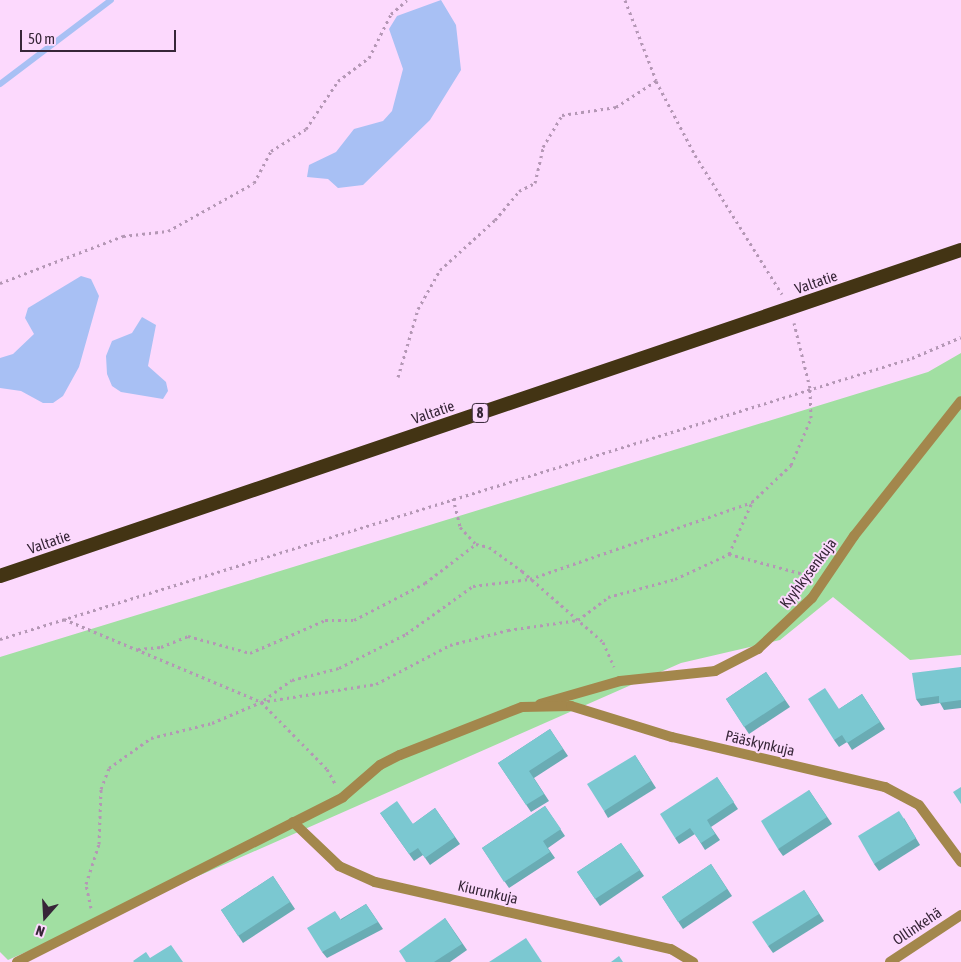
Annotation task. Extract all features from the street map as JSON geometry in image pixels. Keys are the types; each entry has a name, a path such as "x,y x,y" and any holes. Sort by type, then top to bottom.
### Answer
{"highway":[{"name":"Valtatie","path":"0,576 961,250"}],"street":[{"name":"Kyyhkysenkuja","path":"540,704 620,681 692,675 729,666 794,619 961,401"},
{"name":"Pääskynkuja","path":"17,962 343,797 380,765 400,755 522,707 540,704 597,712 672,737 900,792 930,815 961,862"},
{"name":"Kiurunkuja","path":"293,822 339,866 375,882 671,949 693,962"},
{"name":"Ollinkehä","path":"890,962 961,915"}],"path":[{"path":"0,283 124,236 168,231 254,183 271,151 306,129 338,81 369,58 391,14 406,0"},
{"path":"625,0 657,81 695,154 791,308 810,388 811,418 791,465 752,502 729,554"},
{"path":"398,377 418,309 440,270 496,220 519,191 535,183 544,146 562,116 616,107 657,81"},
{"path":"0,639 912,358 961,337"},
{"path":"453,498 460,527 476,544 488,547 530,578 603,642 620,681"},
{"path":"85,927 91,911 86,884 99,844 101,789 109,768 151,738 212,723 261,702 292,680 339,668 406,634 473,586 530,578 752,502"},
{"path":"138,649 161,647 188,636 250,652 325,620 354,620 425,583 476,544"},
{"path":"261,702 376,684 450,645 508,630 578,620 608,597 675,579 729,554 795,569 822,582"},
{"path":"64,619 261,702 327,769 343,797"}],"green space":[{"path":"961,353 961,655 910,660 833,597 780,640 681,663 8,960 0,952 0,657 928,372"}],"water":[{"path":"441,0 456,25 461,70 430,120 363,185 338,188 328,179 307,177 309,165 336,152 354,129 383,121 392,111 403,69 389,29 397,16"},
{"path":"81,276 91,279 99,296 79,367 63,396 53,403 43,403 21,391 0,388 0,358 13,354 34,334 25,318 28,308"},
{"path":"142,317 156,325 148,366 166,382 168,391 163,399 121,392 112,386 107,374 106,356 112,341 132,333"}],"building":[{"path":"961,667 961,700 939,703 939,696 916,699 912,673"},
{"path":"766,672 785,700 744,727 726,699"},
{"path":"825,688 839,709 862,694 880,722 847,743 842,735 834,740 808,699"},
{"path":"550,729 563,749 529,771 544,794 526,805 498,763"},
{"path":"635,755 651,781 604,811 587,784"},
{"path":"717,777 734,802 707,820 715,834 701,843 690,828 675,838 660,814"},
{"path":"961,787 961,804 953,792"},
{"path":"809,790 827,817 778,849 761,821"},
{"path":"397,801 413,824 435,808 455,837 425,858 418,848 409,854 380,813"},
{"path":"545,806 561,829 543,841 550,852 504,882 482,848"},
{"path":"899,811 916,838 874,864 858,836"},
{"path":"621,843 640,870 595,899 577,872"},
{"path":"711,864 727,889 678,922 662,897"},
{"path":"273,876 290,902 238,936 221,910"},
{"path":"804,890 819,914 768,946 752,922"},
{"path":"366,904 378,922 322,952 307,928 335,911 341,920"},
{"path":"445,918 462,944 434,962 406,962 399,951"},
{"path":"526,938 542,962 489,962"},
{"path":"171,945 183,962 133,961 146,952 150,958"},
{"path":"619,956 623,962 611,962"}],"waterway":[{"path":"0,84 111,0"}]}
